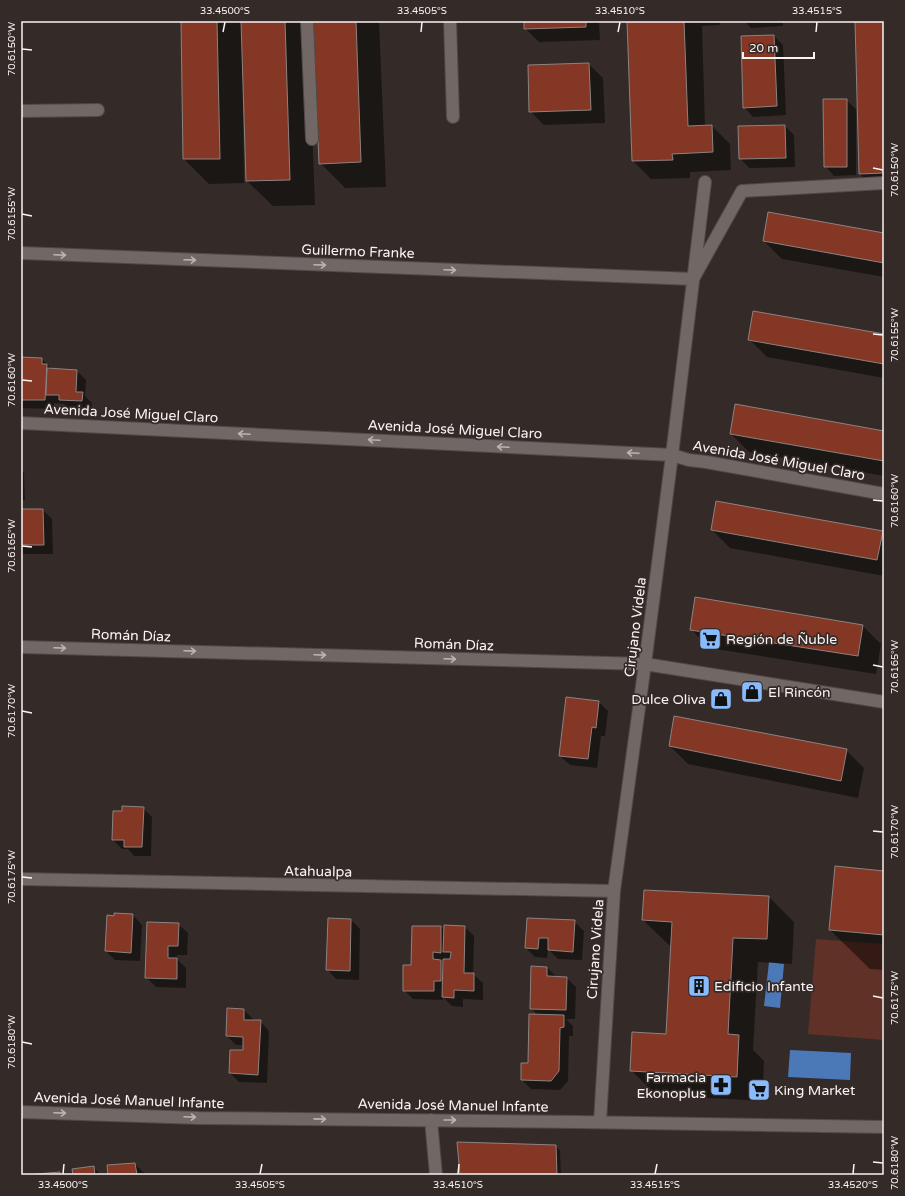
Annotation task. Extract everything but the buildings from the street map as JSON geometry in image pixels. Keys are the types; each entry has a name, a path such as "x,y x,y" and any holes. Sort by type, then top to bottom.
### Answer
{"street":[{"path":"308,21 312,139"},
{"path":"450,21 453,117"},
{"path":"21,111 98,110"},
{"name":"Cirujano Videla","path":"600,1122 614,891 672,455 705,182"},
{"name":"Cirujano Videla","path":"693,279 742,191 884,183"},
{"name":"Guillermo Franke","path":"21,254 693,279"},
{"name":"Avenida José Miguel Claro","path":"21,423 672,455 689,460 884,494"},
{"name":"Román Díaz","path":"21,647 645,664 884,702"},
{"name":"Atahualpa","path":"21,879 614,891"},
{"name":"Avenida José Manuel Infante","path":"21,1112 199,1118 600,1122 884,1127"},
{"path":"431,1120 436,1175"}],"shaded area":[{"path":"816,939 884,944 884,1040 808,1034"}],"water":[{"path":"769,962 784,964 780,1008 764,1006"},
{"path":"790,1050 851,1053 850,1080 788,1077"}],"place":[{"name":"Región de Ñuble","path":"710,639"},
{"name":"El Rincón","path":"752,692"},
{"name":"Dulce Oliva","path":"721,699"},
{"name":"Edificio Infante","path":"699,986"},
{"name":"Farmacia Ekonoplus","path":"721,1085"},
{"name":"King Market","path":"759,1090"}]}
